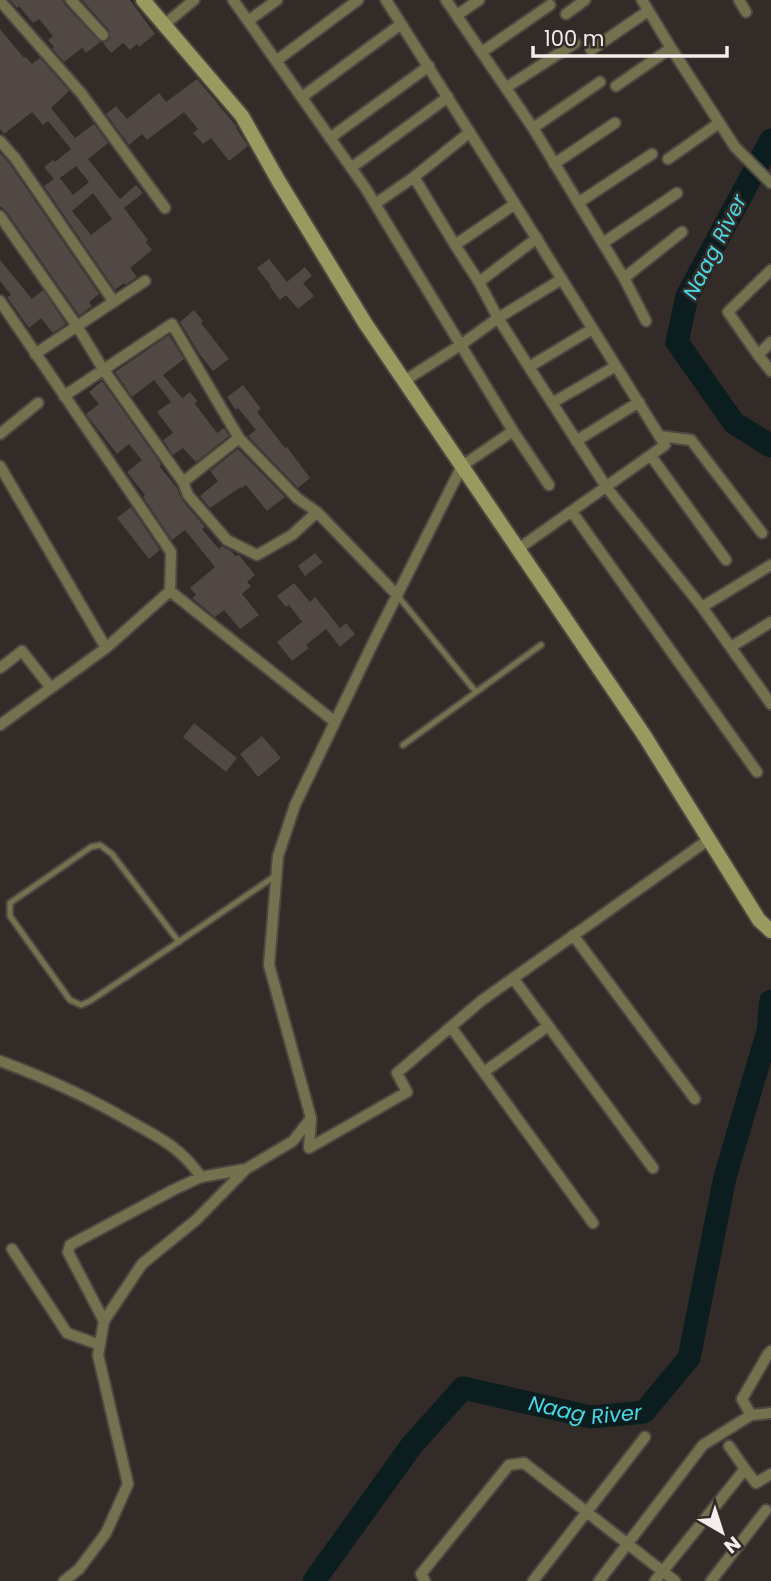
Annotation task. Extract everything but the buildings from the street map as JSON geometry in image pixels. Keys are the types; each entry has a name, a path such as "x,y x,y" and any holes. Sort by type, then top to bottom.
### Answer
{"street":[{"path":"71,0 103,36"},
{"path":"143,0 242,116 358,311 643,735 759,920 771,931"},
{"path":"163,24 194,0"},
{"path":"233,0 375,204 549,485"},
{"path":"248,21 277,0"},
{"path":"276,61 358,0"},
{"path":"446,0 533,128 624,278 646,321"},
{"path":"457,15 479,0"},
{"path":"566,13 585,0"},
{"path":"642,0 735,146 771,183"},
{"path":"739,0 747,12"},
{"path":"0,1 81,93 165,208"},
{"path":"391,2 401,24 665,445 518,549"},
{"path":"482,52 550,5"},
{"path":"591,50 648,11"},
{"path":"302,97 401,24"},
{"path":"507,88 575,43"},
{"path":"616,86 671,48"},
{"path":"330,138 429,66"},
{"path":"533,128 600,82"},
{"path":"351,168 448,97"},
{"path":"554,164 615,123"},
{"path":"668,159 719,123"},
{"path":"375,204 470,132"},
{"path":"0,141 15,158 114,302"},
{"path":"579,203 652,154"},
{"path":"414,177 479,282 498,318 607,488 702,607 771,704"},
{"path":"603,243 677,193"},
{"path":"454,245 515,204"},
{"path":"0,216 183,482 187,495 226,540 257,555 292,535 317,512"},
{"path":"624,278 682,232"},
{"path":"479,282 537,238"},
{"path":"771,270 728,312 771,370"},
{"path":"404,381 562,279"},
{"path":"35,354 145,281"},
{"path":"0,301 171,552 170,590 106,648 0,724"},
{"path":"64,396 172,324 239,438 297,498 317,512 397,595"},
{"path":"529,367 592,329"},
{"path":"758,355 771,342"},
{"path":"552,403 616,366"},
{"path":"576,441 639,402"},
{"path":"0,434 38,403"},
{"path":"513,430 462,466 295,805 278,856 269,965 311,1118 309,1148 407,1092 397,1073 481,1001 708,839"},
{"path":"659,436 691,440 762,533"},
{"path":"183,482 239,438"},
{"path":"651,456 726,560"},
{"path":"1,469 106,648"},
{"path":"572,512 757,772"},
{"path":"702,607 771,565"},
{"path":"170,590 335,722"},
{"path":"730,647 771,622"},
{"path":"0,667 22,651 51,688"},
{"path":"573,935 695,1099"},
{"path":"513,978 653,1168"},
{"path":"484,1072 548,1026"},
{"path":"451,1027 593,1223"},
{"path":"0,1061 92,1100 163,1139 191,1163 201,1177"},
{"path":"64,1581 79,1569 106,1533 128,1484 98,1355 104,1321 142,1264 196,1220 246,1169 293,1141 311,1118"},
{"path":"104,1321 68,1252 70,1245 201,1177 246,1169"},
{"path":"12,1249 67,1333 100,1345"},
{"path":"751,1415 742,1399 771,1352"},
{"path":"599,1581 704,1445 751,1415 771,1413"},
{"path":"533,1581 645,1437"},
{"path":"729,1446 756,1483 771,1474"},
{"path":"425,1581 421,1574 509,1465 524,1463 675,1581"},
{"path":"655,1581 745,1469"},
{"path":"711,1581 766,1510"},
{"path":"79,1569 83,1581"}],"lane":[{"path":"397,595 475,692"},
{"path":"403,745 541,645"},
{"path":"179,942 112,853 100,845 91,847 10,903 10,916 70,1000 81,1005 179,942 275,876"}],"waterway":[{"name":"Naag River","path":"771,140 687,296 677,342 734,423 771,446"},
{"name":"Naag River","path":"314,1581 412,1445 463,1388 591,1417 644,1412 689,1358 725,1177 768,1031 771,1001"}]}
